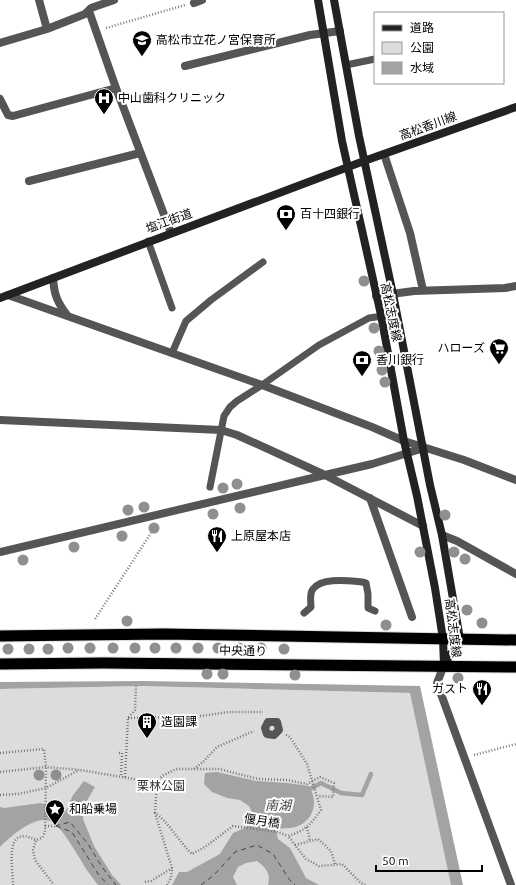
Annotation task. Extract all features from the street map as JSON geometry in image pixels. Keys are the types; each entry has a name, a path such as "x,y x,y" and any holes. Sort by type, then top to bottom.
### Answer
{"highway":[{"name":"中央通り","path":"0,636 312,636 516,640"},
{"name":"中央通り","path":"0,664 103,663 444,665 516,667"}],"main road":[{"name":"高松志度線","path":"318,0 348,168 381,316 404,441 437,598 443,639 444,665"},
{"name":"高松志度線","path":"334,0 355,119 393,294 430,485 442,534 460,638 444,665"},
{"name":"高松香川線","path":"348,168 516,107"},
{"name":"塩江街道","path":"4,297 171,232 348,168"}],"street":[{"path":"39,0 47,29"},
{"path":"0,43 47,29 85,14 91,8 114,0"},
{"path":"88,11 140,153 171,232"},
{"path":"185,66 310,35 340,31"},
{"path":"0,99 8,115 13,116 116,88"},
{"path":"29,181 140,153"},
{"path":"384,154 410,233 422,290"},
{"path":"53,278 54,292 58,304 67,316"},
{"path":"376,296 422,290 505,288 516,286"},
{"path":"4,297 67,316 172,353 372,427 404,441 464,460 516,480"},
{"path":"0,420 221,430 237,435 325,475 423,526"},
{"path":"0,552 325,475 424,448"},
{"path":"370,498 412,617"},
{"path":"442,534 516,574"},
{"path":"444,665 437,683 511,885"},
{"path":"265,728 267,734 274,736 280,730"}],"lane":[{"path":"346,65 374,59"},
{"path":"148,242 172,308"},
{"path":"172,353 186,321 211,300 262,262"},
{"path":"210,488 224,416 230,407 262,386 318,345 369,318 397,314"},
{"path":"304,613 311,607 311,594 313,588 320,584 334,580 366,583 368,608 375,611"}],"path":[{"path":"96,31 198,1"},
{"path":"95,619 151,533"},
{"path":"125,777 128,718 134,710 136,686"},
{"path":"128,718 201,716 230,712 266,712"},
{"path":"194,769 217,747 256,730 265,728"},
{"path":"280,730 290,737 307,764 318,796 321,810 301,832 288,836 306,859 319,866 342,864 366,885"},
{"path":"464,758 516,744"},
{"path":"0,753 44,749 46,768 45,832 42,838 36,840 29,836 19,837 12,844 11,853 13,885"},
{"path":"119,753 122,753 120,762 121,776"},
{"path":"0,772 46,768 80,770 157,782"},
{"path":"167,885 171,878 172,868 155,813 157,782 162,776 176,769 219,769 258,778 286,780 307,784 320,777 334,783 333,797 318,796"},
{"path":"0,795 18,794 46,788 80,770"},
{"name":"偃月橋","path":"155,813 160,817 183,846 192,854 205,847 233,826 278,832 288,836"},
{"path":"45,826 55,826"},
{"path":"307,827 310,841"},
{"path":"295,844 318,839 331,851 335,864"},
{"path":"36,840 32,850 35,860 54,885"},
{"path":"145,882 151,881 172,868"}],"green space":[{"name":"栗林公園","path":"142,686 411,693 451,885 0,885 0,689"}],"water":[{"path":"142,681 420,686 463,885 451,885 410,693 142,686 0,689 0,682"},
{"name":"南湖","path":"217,772 256,781 309,786 312,791 314,803 308,819 304,823 295,827 276,829 278,839 290,848 306,878 319,885 268,885 269,877 267,871 257,861 246,863 238,867 233,877 237,885 172,885 179,872 187,872 220,854 233,833 245,828 254,816 249,806 240,800 227,798 212,792 204,784 205,773"},
{"path":"84,781 95,787 85,804 83,819 94,846 112,875 121,885 98,885 66,836 55,824 50,821 37,821 30,824 16,833 0,847 0,807 4,808 41,803 66,811 73,795"}],"waterway":[{"path":"310,789 321,783 341,793 362,795 371,774"}],"ferry route":[{"path":"55,826 70,822 88,844 102,867 116,885"},
{"path":"56,826 72,832 98,874 108,885"},
{"path":"201,885 214,875 235,852 257,845 273,854 289,879 295,885"}],"place":[{"name":"高松市立花ノ宮保育所","path":"142,57"},
{"name":"中山歯科クリニック","path":"104,115"},
{"name":"百十四銀行","path":"286,231"},
{"name":"ハローズ","path":"499,365"},
{"name":"香川銀行","path":"362,377"},
{"name":"上原屋本店","path":"217,553"},
{"name":"ガスト","path":"482,706"},
{"name":"造園課","path":"147,739"},
{"name":"和船乗場","path":"55,826"}]}
